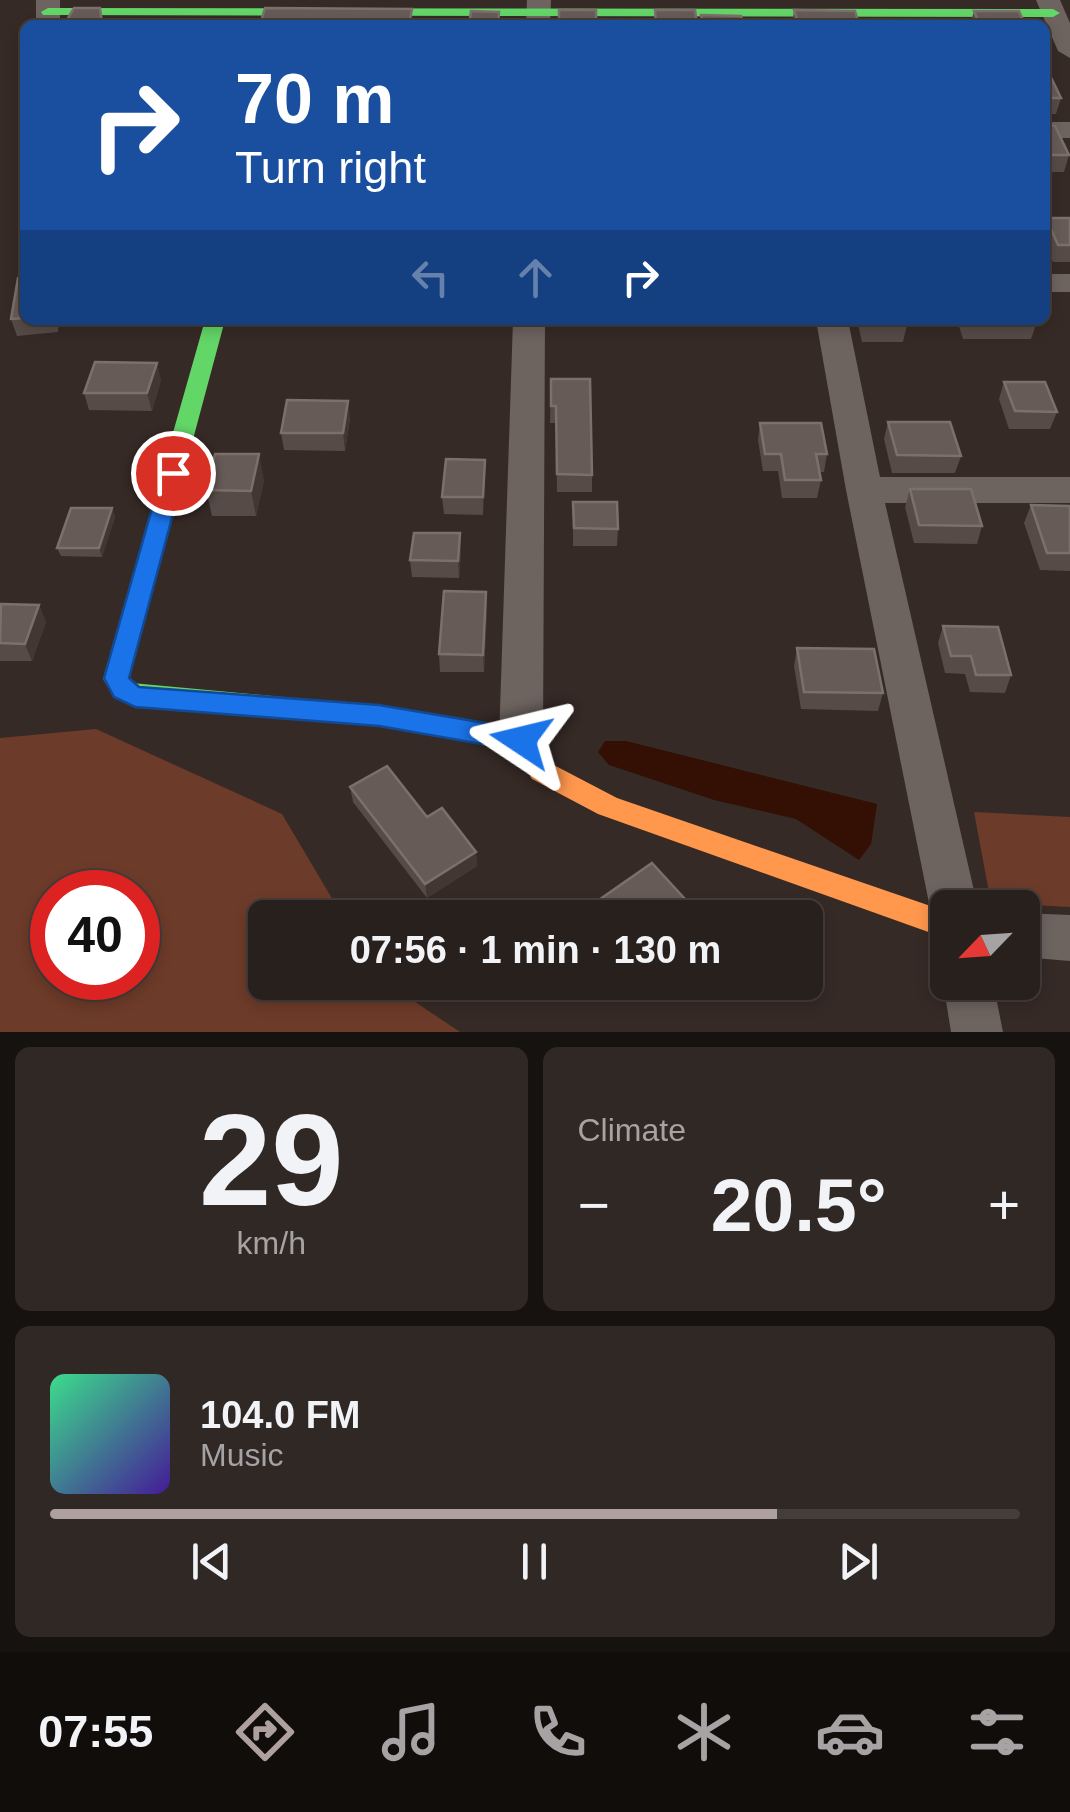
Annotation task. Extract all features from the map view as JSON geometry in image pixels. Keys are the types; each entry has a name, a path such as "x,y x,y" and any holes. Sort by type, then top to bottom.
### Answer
{"street":[{"path":"48,12 538,13 1050,7 1070,51"},
{"path":"215,325 116,678 123,690 135,696 379,716 521,740"},
{"path":"528,325 521,740 541,770 608,806 930,920"},
{"path":"833,325 864,490 950,890"},
{"path":"864,490 1070,490"},
{"path":"1040,936 1070,938"},
{"path":"971,1000 977,1032"}],"shaded area":[{"path":"96,729 282,814 333,900 248,900 248,1000 412,1000 460,1032 0,1032 0,738"},
{"path":"605,741 626,741 877,804 871,844 859,860 796,819 714,800 609,765 598,752"},
{"path":"974,812 1070,817 1070,907 1040,905 1040,890 989,890"}],"building":[{"path":"74,8 100,8 102,20 67,20"},
{"path":"265,8 412,9 410,20 261,20"},
{"path":"559,10 596,10 596,20 559,20"},
{"path":"655,10 695,10 696,20 656,20"},
{"path":"794,10 855,11 858,20 797,20"},
{"path":"471,11 499,12 498,20 470,20"},
{"path":"974,11 1019,11 1023,20 978,20"},
{"path":"701,15 741,16 742,20 702,20"},
{"path":"1050,75 1061,98 1050,98"},
{"path":"1050,125 1055,126 1069,155 1050,155"},
{"path":"1050,218 1070,218 1070,245 1058,245"},
{"path":"18,278 20,318 11,319"},
{"path":"95,362 157,363 147,393 84,393"},
{"path":"551,379 590,379 592,475 557,474 556,406 551,406"},
{"path":"1004,382 1045,382 1057,412 1015,411"},
{"path":"287,400 348,401 343,433 281,433"},
{"path":"888,422 950,422 961,456 897,455"},
{"path":"760,423 821,423 827,454 816,454 821,480 785,480 781,454 765,454"},
{"path":"215,454 259,454 251,491 206,490"},
{"path":"446,459 485,460 483,497 442,497"},
{"path":"910,489 971,489 982,526 919,525"},
{"path":"573,502 617,502 618,529 574,528"},
{"path":"1031,505 1070,506 1070,553 1047,553"},
{"path":"71,508 112,508 99,548 57,548"},
{"path":"414,533 460,533 458,561 410,560"},
{"path":"444,591 486,592 483,655 439,654"},
{"path":"1,604 39,605 25,644 0,643"},
{"path":"943,626 998,627 1011,675 976,675 971,656 951,656"},
{"path":"797,648 874,649 883,693 804,692"},
{"path":"387,766 427,817 442,808 476,852 425,884 350,787"},
{"path":"652,863 686,900 599,900"}],"traffic: fast":[{"path":"48,12 1053,13"},
{"path":"214,325 116,679 123,690 135,696 379,716 514,739"}],"traffic: slow":[{"path":"514,739 521,740 541,771 608,806 930,920"}],"route":[{"path":"173,473 116,678 123,690 135,696 379,716 521,740"}]}
